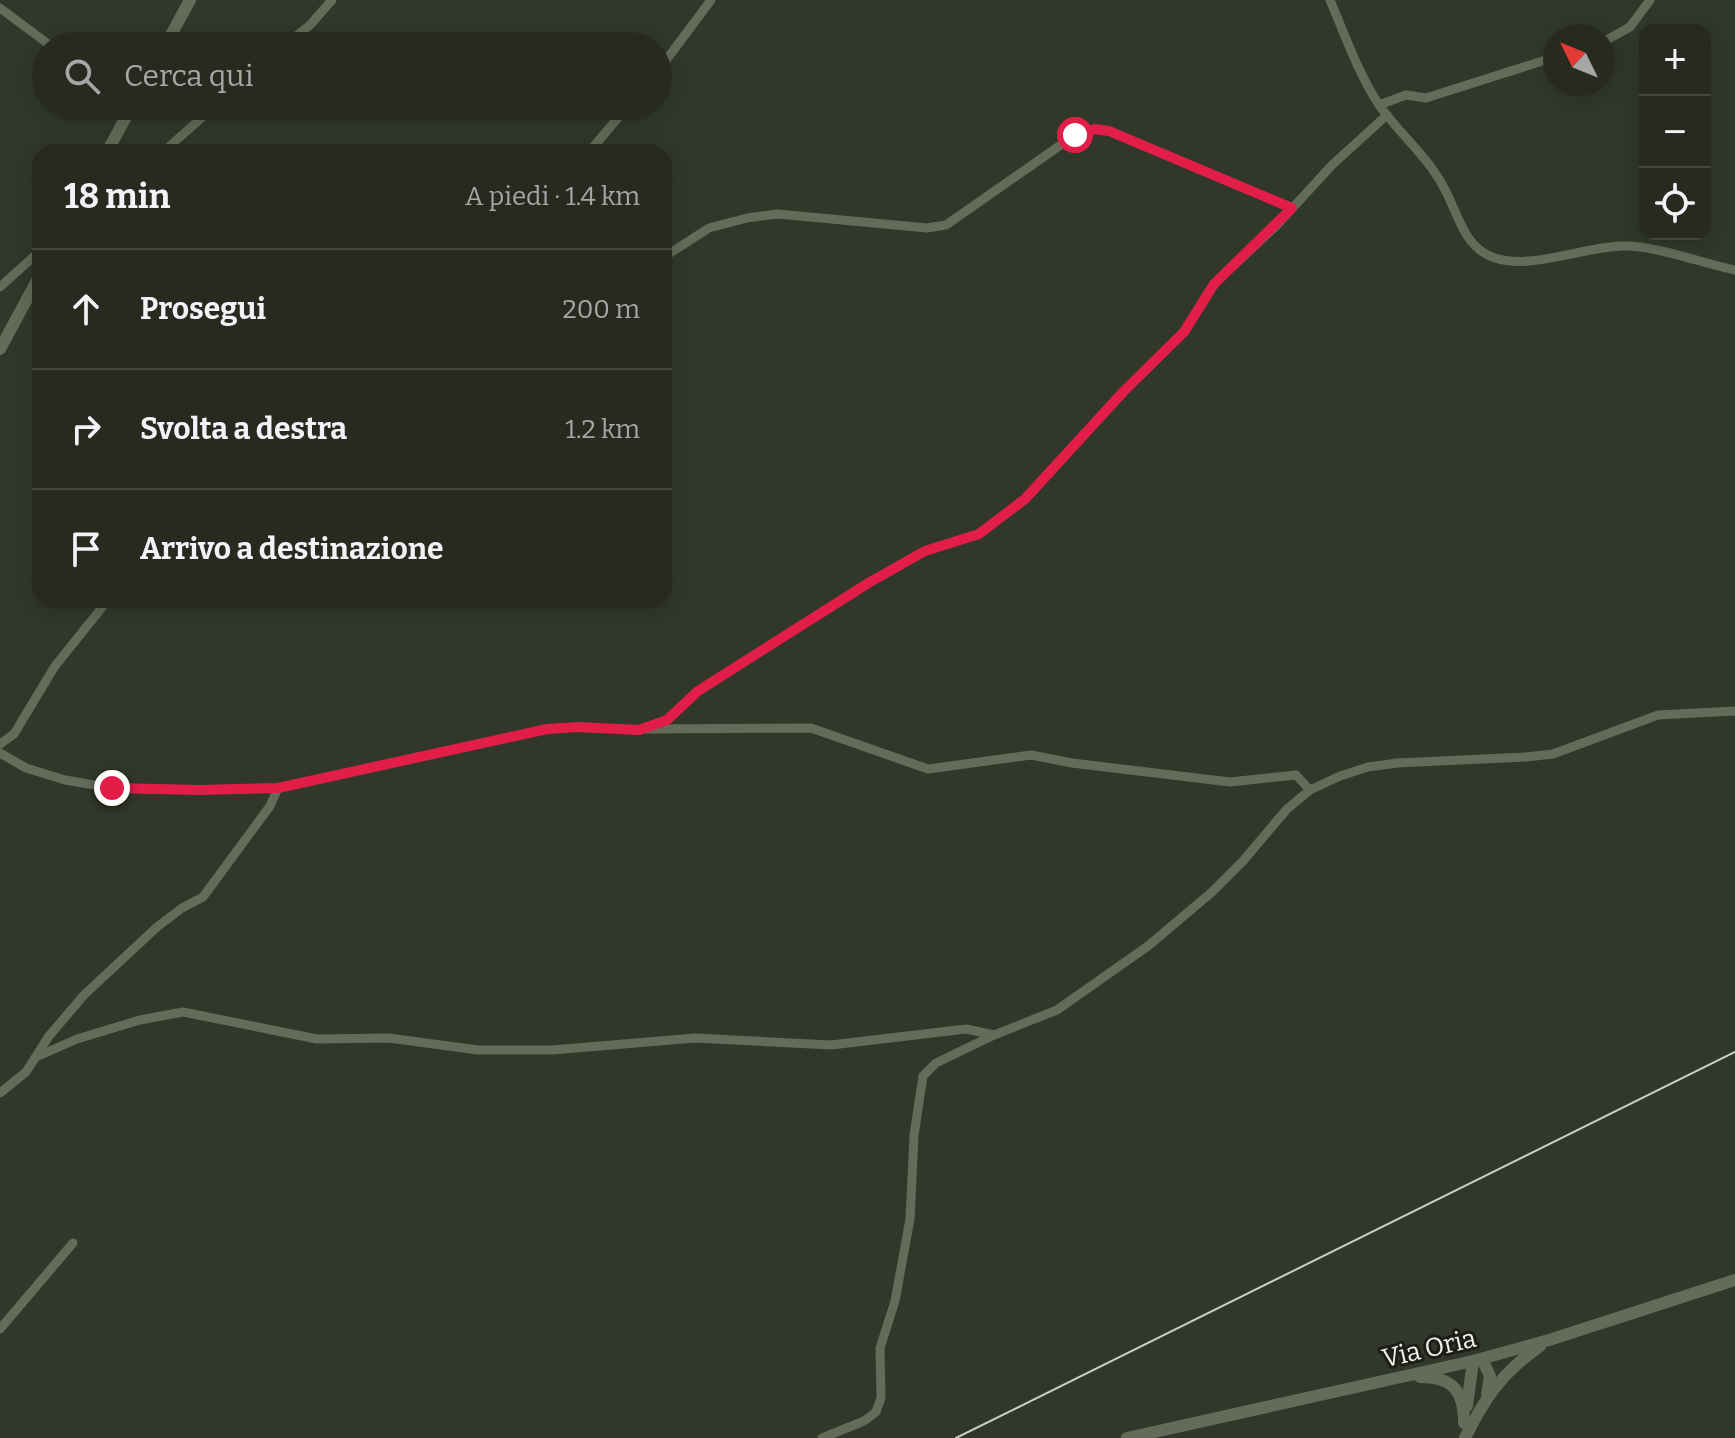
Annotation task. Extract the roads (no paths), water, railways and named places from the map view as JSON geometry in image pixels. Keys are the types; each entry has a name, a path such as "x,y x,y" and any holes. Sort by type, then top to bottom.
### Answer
{"main road":[{"path":"173,32 190,0"},
{"path":"111,144 124,120"},
{"path":"0,349 32,290"},
{"name":"Via Oria","path":"1127,1438 1478,1360 1735,1280"},
{"path":"1465,1438 1487,1398 1512,1367 1549,1340"},
{"path":"1478,1360 1490,1376 1487,1398"},
{"path":"1458,1438 1478,1360"},
{"path":"1405,1377 1442,1379 1455,1388 1463,1400 1464,1423"}],"street":[{"path":"301,32 332,0"},
{"path":"672,52 711,0"},
{"path":"1330,0 1360,71 1379,105 1443,185 1467,237 1481,251 1495,258 1513,261 1589,249 1638,246 1735,270"},
{"path":"1615,35 1630,27 1650,0"},
{"path":"3,5 35,32"},
{"path":"1379,105 1406,95 1426,98 1543,61"},
{"path":"639,730 667,720 698,691 870,582 925,551 979,534 1025,499 1124,391 1184,332 1214,284 1332,165 1387,115"},
{"path":"172,144 199,120"},
{"path":"596,144 616,120"},
{"path":"672,252 709,228 778,214 927,228 946,225 1075,135 1095,129 1109,131 1292,208"},
{"path":"0,287 32,258"},
{"path":"0,744 14,734 55,666 102,608"},
{"path":"822,1438 864,1421 876,1412 881,1398 880,1348 895,1301 910,1219 914,1135 923,1076 936,1063 1057,1010 1148,946 1212,892 1287,809 1310,790 1368,767 1553,754 1658,715 1735,711"},
{"path":"0,753 26,768 65,780 112,788 278,788 547,729 811,728 928,769 1031,755 1072,763 1230,782 1296,775 1310,790"},
{"path":"0,1093 26,1072 49,1036 84,995 157,927 203,897 270,806 278,788"},
{"path":"36,1057 77,1039 128,1023 183,1012 317,1039 389,1038 478,1050 552,1050 695,1038 831,1045 966,1029 994,1035"},
{"path":"0,1329 73,1243"}],"railway":[{"path":"956,1438 1735,1052"}]}
